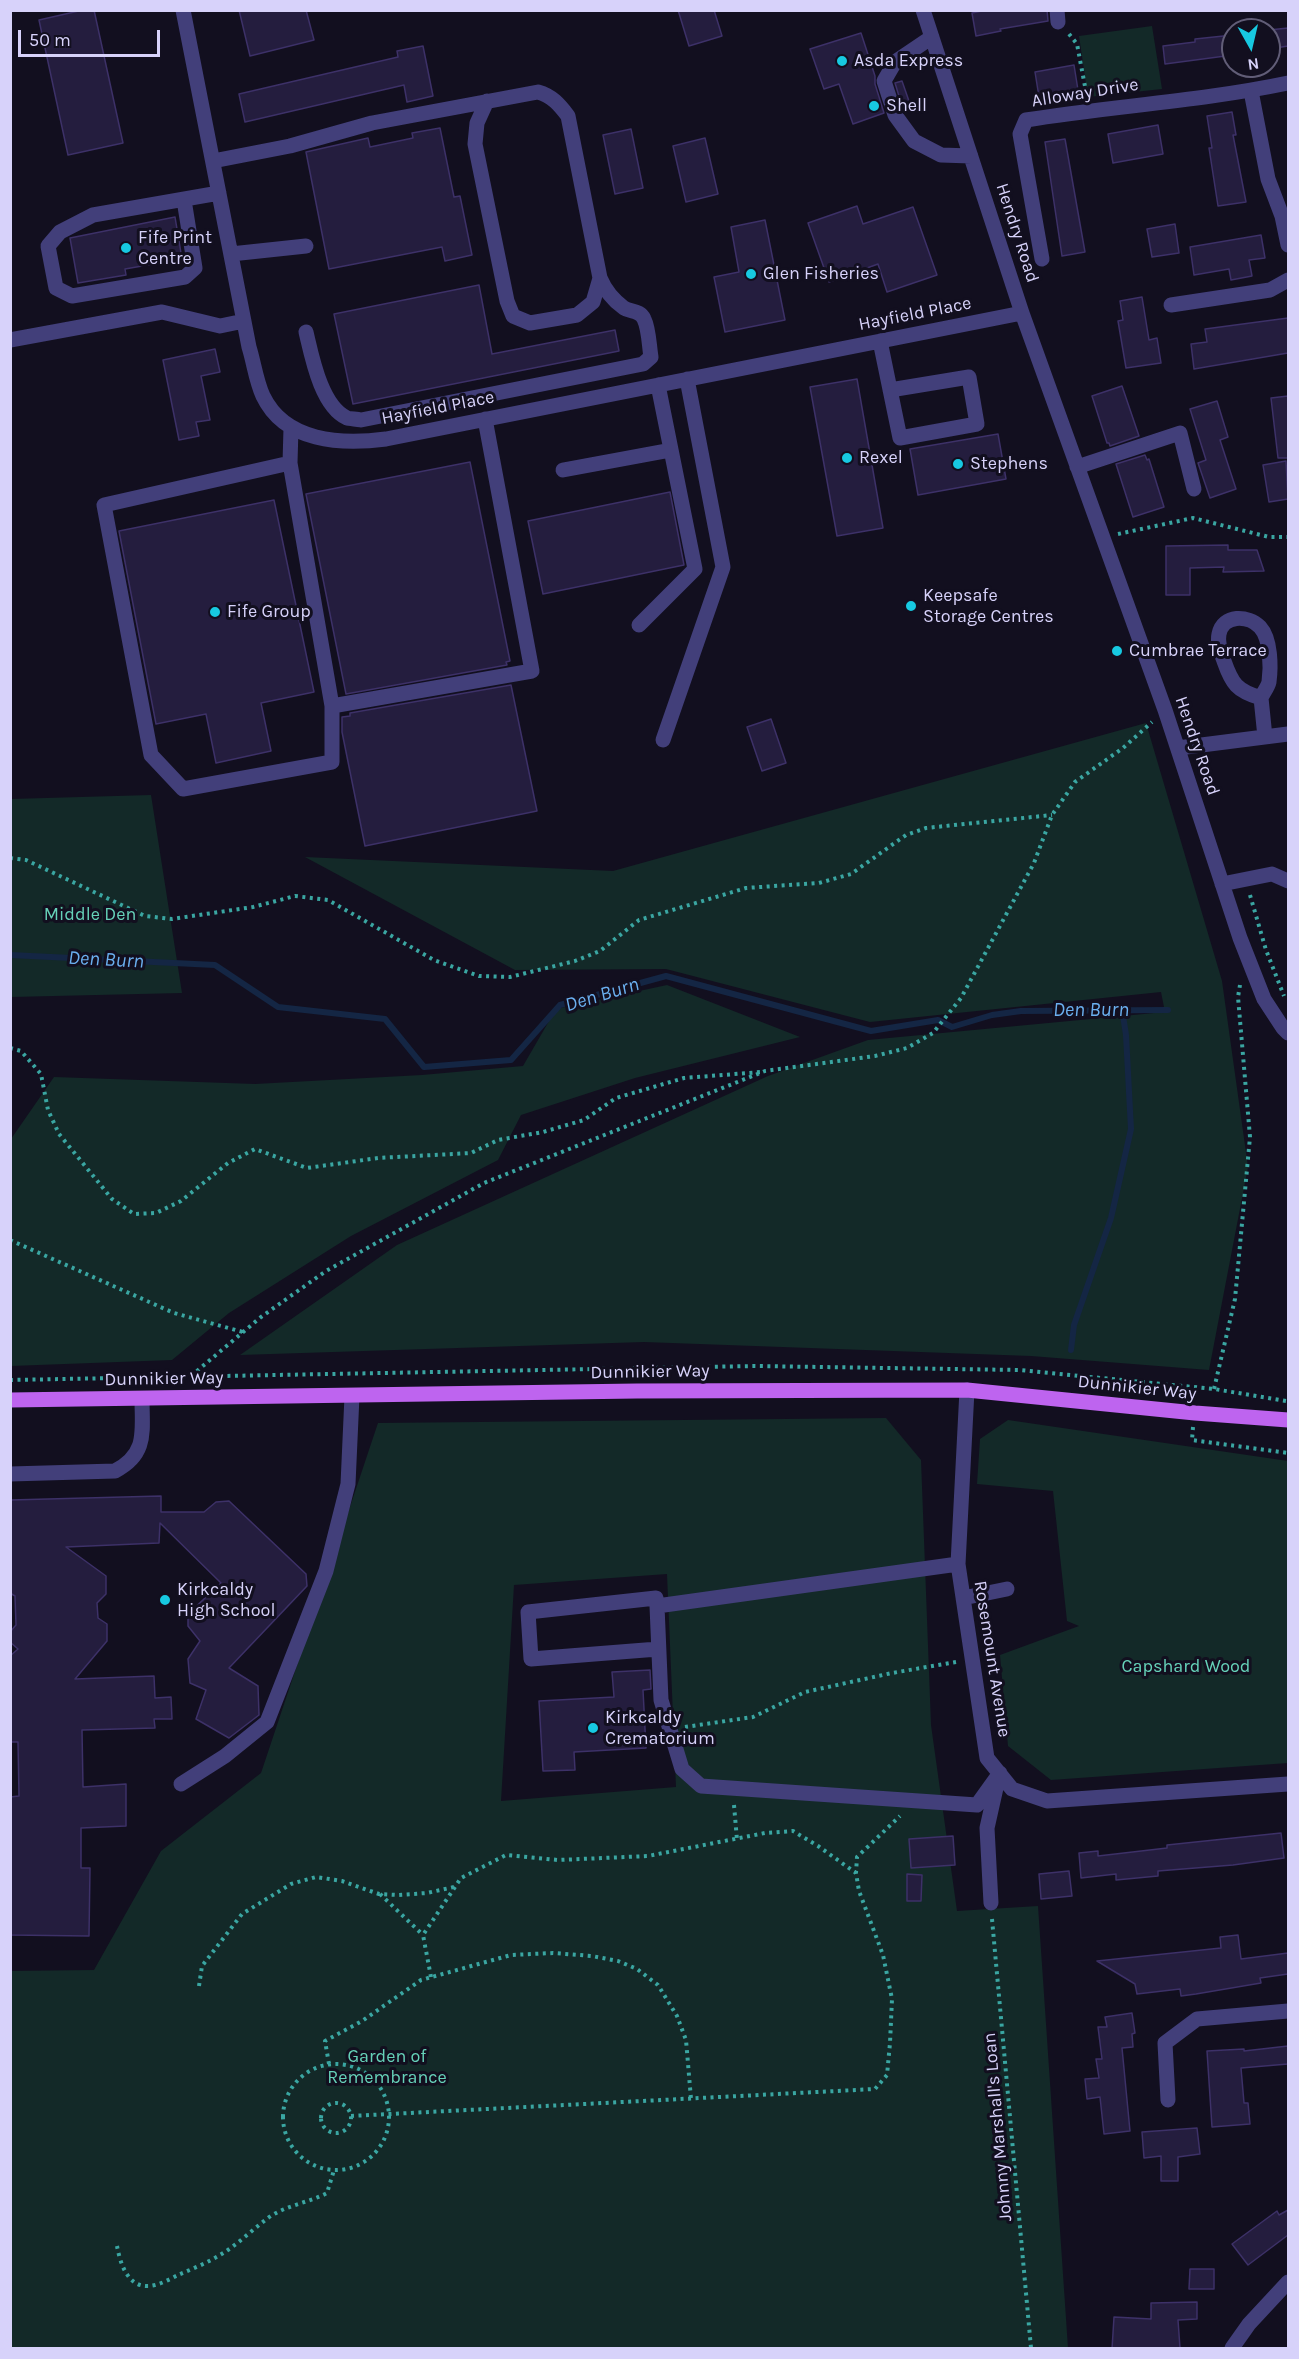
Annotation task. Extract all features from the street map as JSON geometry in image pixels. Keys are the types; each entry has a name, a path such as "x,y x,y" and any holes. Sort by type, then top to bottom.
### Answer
{"main road":[{"name":"Dunnikier Way","path":"10,1400 637,1391 967,1390 1288,1420"}],"street":[{"name":"Hayfield Place","path":"183,10 244,321 262,395 273,413 291,428 329,441 357,443 1022,313"},
{"name":"Hendry Road","path":"923,10 1022,313 1165,710 1247,955 1264,999 1282,1028 1288,1033"},
{"path":"932,37 895,62 884,81 895,115 914,141 941,155 971,156"},
{"name":"Alloway Drive","path":"1042,259 1020,134 1026,120 1089,110 1251,91 1288,83"},
{"path":"1251,91 1268,179 1282,216 1288,245"},
{"path":"213,161 290,146 372,123 538,92 548,95 568,116 600,278 605,290 616,301 626,309 638,312 645,320 651,357 643,364 361,420 347,418 336,410 324,391 306,332"},
{"path":"487,101 477,123 475,144 507,301 513,316 530,323 576,315 593,302 600,278"},
{"path":"184,200 195,268 185,277 72,296 56,288 48,246 60,232 93,215 219,193"},
{"path":"231,254 306,246"},
{"path":"1172,305 1270,290 1288,280"},
{"path":"10,340 162,312 220,326 244,321"},
{"path":"880,341 890,390 900,438 977,424 969,377 890,390"},
{"path":"663,740 723,567 687,380"},
{"path":"639,625 695,569 658,385"},
{"path":"332,706 532,671 485,419"},
{"path":"290,463 104,505 151,755 183,789 332,762 332,706 290,463 291,428"},
{"path":"1077,467 1180,433 1194,489"},
{"path":"563,470 671,450"},
{"path":"1261,698 1247,694 1230,679 1219,646 1218,635 1223,625 1233,618 1246,620 1261,628 1267,642 1270,660 1269,683 1261,698 1265,737"},
{"path":"1178,748 1288,734"},
{"path":"1222,884 1272,874 1288,881"},
{"name":"Rosemount Avenue","path":"967,1390 958,1564 987,1758 1012,1789 1047,1801 1288,1784"},
{"path":"181,1784 225,1756 267,1722 326,1570 348,1484 352,1396"},
{"path":"10,1474 115,1472 129,1464 142,1438 142,1399"},
{"path":"657,1606 958,1564"},
{"path":"963,1598 1006,1589"},
{"path":"658,1649 531,1659 528,1612 656,1598 661,1700 682,1769 701,1786 976,1804 1000,1773"},
{"path":"991,1903 987,1828 1000,1773"},
{"path":"1168,2100 1165,2043 1197,2019 1288,2011"},
{"path":"1232,2349 1249,2324 1288,2282"}],"path":[{"path":"1058,16 1077,44 1089,110"},
{"path":"1102,537 1193,518 1269,537 1288,537"},
{"path":"10,1048 21,1051 41,1074 48,1110 59,1134 112,1199 134,1214 156,1213 181,1201 228,1162 255,1149 307,1168 378,1158 471,1153 498,1140 543,1132 584,1120 616,1098 684,1078 765,1071 874,1056 907,1048 933,1033 961,998 1034,863 1052,815 1075,782 1124,748 1165,710"},
{"path":"10,858 26,860 145,916 172,919 253,906 295,896 328,900 434,960 479,976 510,977 575,962 600,951 639,920 746,888 819,882 851,874 906,835 926,828 1052,815"},
{"path":"1246,878 1266,950 1288,1005"},
{"path":"1247,955 1238,997 1250,1137 1235,1299 1214,1389 1288,1402"},
{"path":"191,1376 243,1332 326,1271 484,1183 765,1071"},
{"path":"10,1240 174,1313 243,1332"},
{"path":"1198,1389 1192,1440 1288,1453"},
{"path":"669,1729 753,1717 805,1692 892,1672 972,1660"},
{"path":"732,1788 737,1840"},
{"path":"351,2116 875,2089 886,2074 892,1999 883,1955 859,1891 856,1873 857,1857 915,1800"},
{"path":"423,1935 461,1878 506,1855 558,1860 648,1856 765,1833 793,1831 856,1873"},
{"path":"199,1986 202,1966 242,1914 291,1884 316,1877 342,1881 379,1894 426,1893 455,1887"},
{"path":"379,1894 423,1935 431,1977"},
{"name":"Johnny Marshall's Loan","path":"991,1903 1031,2349"},
{"path":"329,2064 325,2041 362,2021 421,1980 511,1955 553,1953 601,1957 637,1969 658,1985 677,2016 686,2040 691,2099"},
{"path":"329,2064 346,2064 363,2071 377,2082 386,2097 389,2114 387,2132 380,2148 367,2160 351,2168 334,2170 316,2167 301,2158 290,2144 283,2127 282,2110 287,2093 298,2079 312,2068 329,2064"},
{"path":"337,2103 346,2107 351,2116 346,2130 337,2134 327,2131 321,2124 320,2118 327,2105 337,2103"},
{"path":"117,2246 121,2264 129,2277 137,2283 147,2287 167,2281 221,2255 269,2217 287,2207 314,2200 327,2193 334,2170"}],"green space":[{"path":"1152,26 1162,89 1088,97 1079,36"},
{"path":"1146,723 1222,981 1248,1167 1209,1370 1031,1356 644,1342 240,1355 397,1245 768,1076 868,1040 1165,1012 1161,992 870,1022 666,969 515,970 305,857 613,871"},
{"name":"Middle Den","path":"151,795 182,993 11,997 11,799"},
{"path":"667,985 800,1037 635,1078 521,1115 498,1160 351,1236 229,1313 172,1360 11,1366 11,1139 54,1077 255,1084 422,1075 523,1066 556,1009"},
{"name":"Garden of Remembrance","path":"886,1418 921,1460 931,1725 957,1911 1038,1906 1068,2348 11,2348 10,1971 94,1970 161,1851 261,1773 378,1423","holes":["667,1574 676,1787 501,1801 514,1585"]},
{"name":"Capshard Wood","path":"1008,1420 1288,1461 1288,1763 1051,1780 1008,1746 1000,1655 1079,1626 1067,1621 1053,1491 977,1484 980,1439"}],"building":[{"path":"83,10 94,10 123,143 68,155 39,20"},
{"path":"239,10 306,10 314,40 250,56"},
{"path":"678,10 714,10 722,36 689,46"},
{"path":"987,10 1047,10 1048,21 1000,29 1001,31 976,36 972,13"},
{"path":"1288,28 1288,46 1281,47 1281,29"},
{"name":"Asda Express","path":"861,33 884,113 853,124 839,84 824,89 810,49"},
{"path":"1221,36 1221,57 1165,64 1163,46 1195,42 1195,39"},
{"path":"423,46 433,96 407,102 404,85 245,122 239,94 398,57 397,51"},
{"path":"1074,65 1078,90 1039,97 1035,72"},
{"path":"902,81 910,104 902,106 895,83"},
{"path":"1232,112 1236,135 1233,135 1246,202 1218,206 1209,148 1212,148 1207,116"},
{"path":"1158,125 1163,154 1113,163 1108,134"},
{"path":"440,128 454,197 460,196 472,255 445,261 442,247 329,269 306,152 368,138 370,147 413,138 412,133"},
{"path":"631,129 643,188 615,194 603,135"},
{"path":"705,138 718,194 686,202 673,146"},
{"path":"1065,139 1085,252 1062,256 1045,142"},
{"path":"857,206 863,224 913,207 937,275 887,292 878,264 829,282 808,223"},
{"name":"Fife Print Centre","path":"175,217 182,259 125,269 126,275 78,283 70,238"},
{"name":"Glen Fisheries","path":"765,220 785,320 725,332 714,277 739,272 731,227"},
{"path":"1175,224 1179,253 1152,257 1147,229"},
{"path":"1261,235 1265,258 1249,260 1252,276 1231,280 1229,269 1194,275 1190,247"},
{"path":"479,285 492,354 615,330 619,351 353,404 334,314"},
{"path":"1142,297 1149,340 1157,338 1161,363 1126,368 1118,321 1123,320 1120,301"},
{"path":"1288,318 1288,353 1194,369 1191,344 1207,342 1205,329"},
{"path":"215,349 220,372 201,376 210,420 196,422 199,436 179,440 163,360"},
{"name":"Rexel","path":"857,379 883,528 837,536 810,387"},
{"path":"1122,386 1139,436 1110,446 1107,443 1092,396"},
{"path":"1288,396 1288,458 1278,458 1271,398"},
{"path":"1217,401 1228,437 1220,440 1236,489 1210,498 1198,463 1206,460 1190,409"},
{"name":"Stephens","path":"998,434 1006,479 918,495 910,449"},
{"path":"1145,455 1147,460 1149,459 1164,507 1133,517 1116,464"},
{"path":"1286,461 1288,499 1269,502 1263,465"},
{"name":"Fife Group","path":"470,462 510,661 506,662 507,665 346,694 306,494"},
{"path":"670,492 684,565 543,594 528,521"},
{"name":"Fife Group","path":"274,500 314,692 261,703 271,751 216,763 206,714 156,724 119,531"},
{"path":"1228,545 1228,550 1257,550 1264,571 1223,572 1224,567 1190,568 1190,595 1166,595 1166,546"},
{"path":"511,685 537,811 365,846 342,732 342,717 350,716 350,713"},
{"path":"771,719 786,763 762,771 747,727"},
{"path":"161,1496 161,1512 204,1512 216,1502 229,1501 306,1574 307,1586 229,1668 258,1686 259,1715 229,1738 196,1719 206,1690 190,1683 188,1659 200,1641 188,1626 188,1614 221,1583 160,1523 159,1543 66,1547 106,1576 106,1594 97,1603 98,1618 107,1624 107,1641 75,1679 154,1676 155,1698 171,1697 172,1719 154,1719 155,1728 82,1730 83,1787 126,1784 126,1826 81,1828 81,1868 90,1868 89,1936 10,1935 10,1797 19,1796 18,1742 10,1742 10,1656 18,1649 10,1642 10,1632 16,1625 15,1596 10,1593 10,1500"},
{"name":"Kirkcaldy Crematorium","path":"650,1670 651,1689 643,1690 646,1748 574,1752 575,1770 543,1771 539,1701 614,1697 612,1672"},
{"path":"1281,1833 1284,1858 1158,1871 1158,1876 1116,1880 1116,1874 1081,1878 1079,1853 1098,1851 1098,1856 1167,1848 1167,1845"},
{"path":"953,1836 955,1865 911,1868 909,1839"},
{"path":"1069,1871 1072,1896 1041,1899 1039,1874"},
{"path":"907,1874 922,1875 921,1901 907,1901"},
{"path":"1238,1935 1241,1959 1288,1953 1288,1974 1260,1978 1261,1983 1181,1996 1180,1989 1137,1994 1135,1984 1097,1961 1221,1948 1220,1937"},
{"path":"1132,2013 1135,2033 1132,2034 1133,2047 1122,2048 1130,2131 1104,2134 1100,2097 1087,2099 1085,2079 1099,2078 1096,2059 1102,2059 1098,2027 1107,2027 1105,2017"},
{"path":"1288,2046 1288,2064 1241,2068 1244,2103 1248,2103 1250,2124 1212,2127 1207,2051 1244,2049 1244,2051"},
{"path":"1197,2128 1200,2154 1178,2157 1178,2181 1161,2181 1161,2156 1144,2158 1142,2132"},
{"path":"1288,2210 1288,2235 1248,2265 1232,2244 1277,2211 1279,2215"},
{"path":"1190,2269 1214,2269 1214,2289 1189,2289"},
{"path":"1197,2302 1197,2319 1178,2320 1180,2348 1112,2349 1114,2317 1151,2319 1151,2303"}],"waterway":[{"name":"Den Burn","path":"10,955 215,965 278,1007 385,1019 424,1067 511,1060 560,1005 666,976 871,1031 938,1020 952,1027 992,1015 1021,1011 1168,1010"},
{"path":"1071,1350 1074,1325 1111,1218 1131,1129 1126,1035 1122,1009"}],"place":[{"name":"Asda Express","path":"842,61"},
{"name":"Shell","path":"874,106"},
{"name":"Fife Print Centre","path":"126,248"},
{"name":"Glen Fisheries","path":"751,274"},
{"name":"Rexel","path":"847,458"},
{"name":"Stephens","path":"958,464"},
{"name":"Keepsafe Storage Centres","path":"911,606"},
{"name":"Fife Group","path":"215,612"},
{"name":"Cumbrae Terrace","path":"1117,651"},
{"name":"Kirkcaldy High School","path":"165,1600"},
{"name":"Kirkcaldy Crematorium","path":"593,1728"}]}
